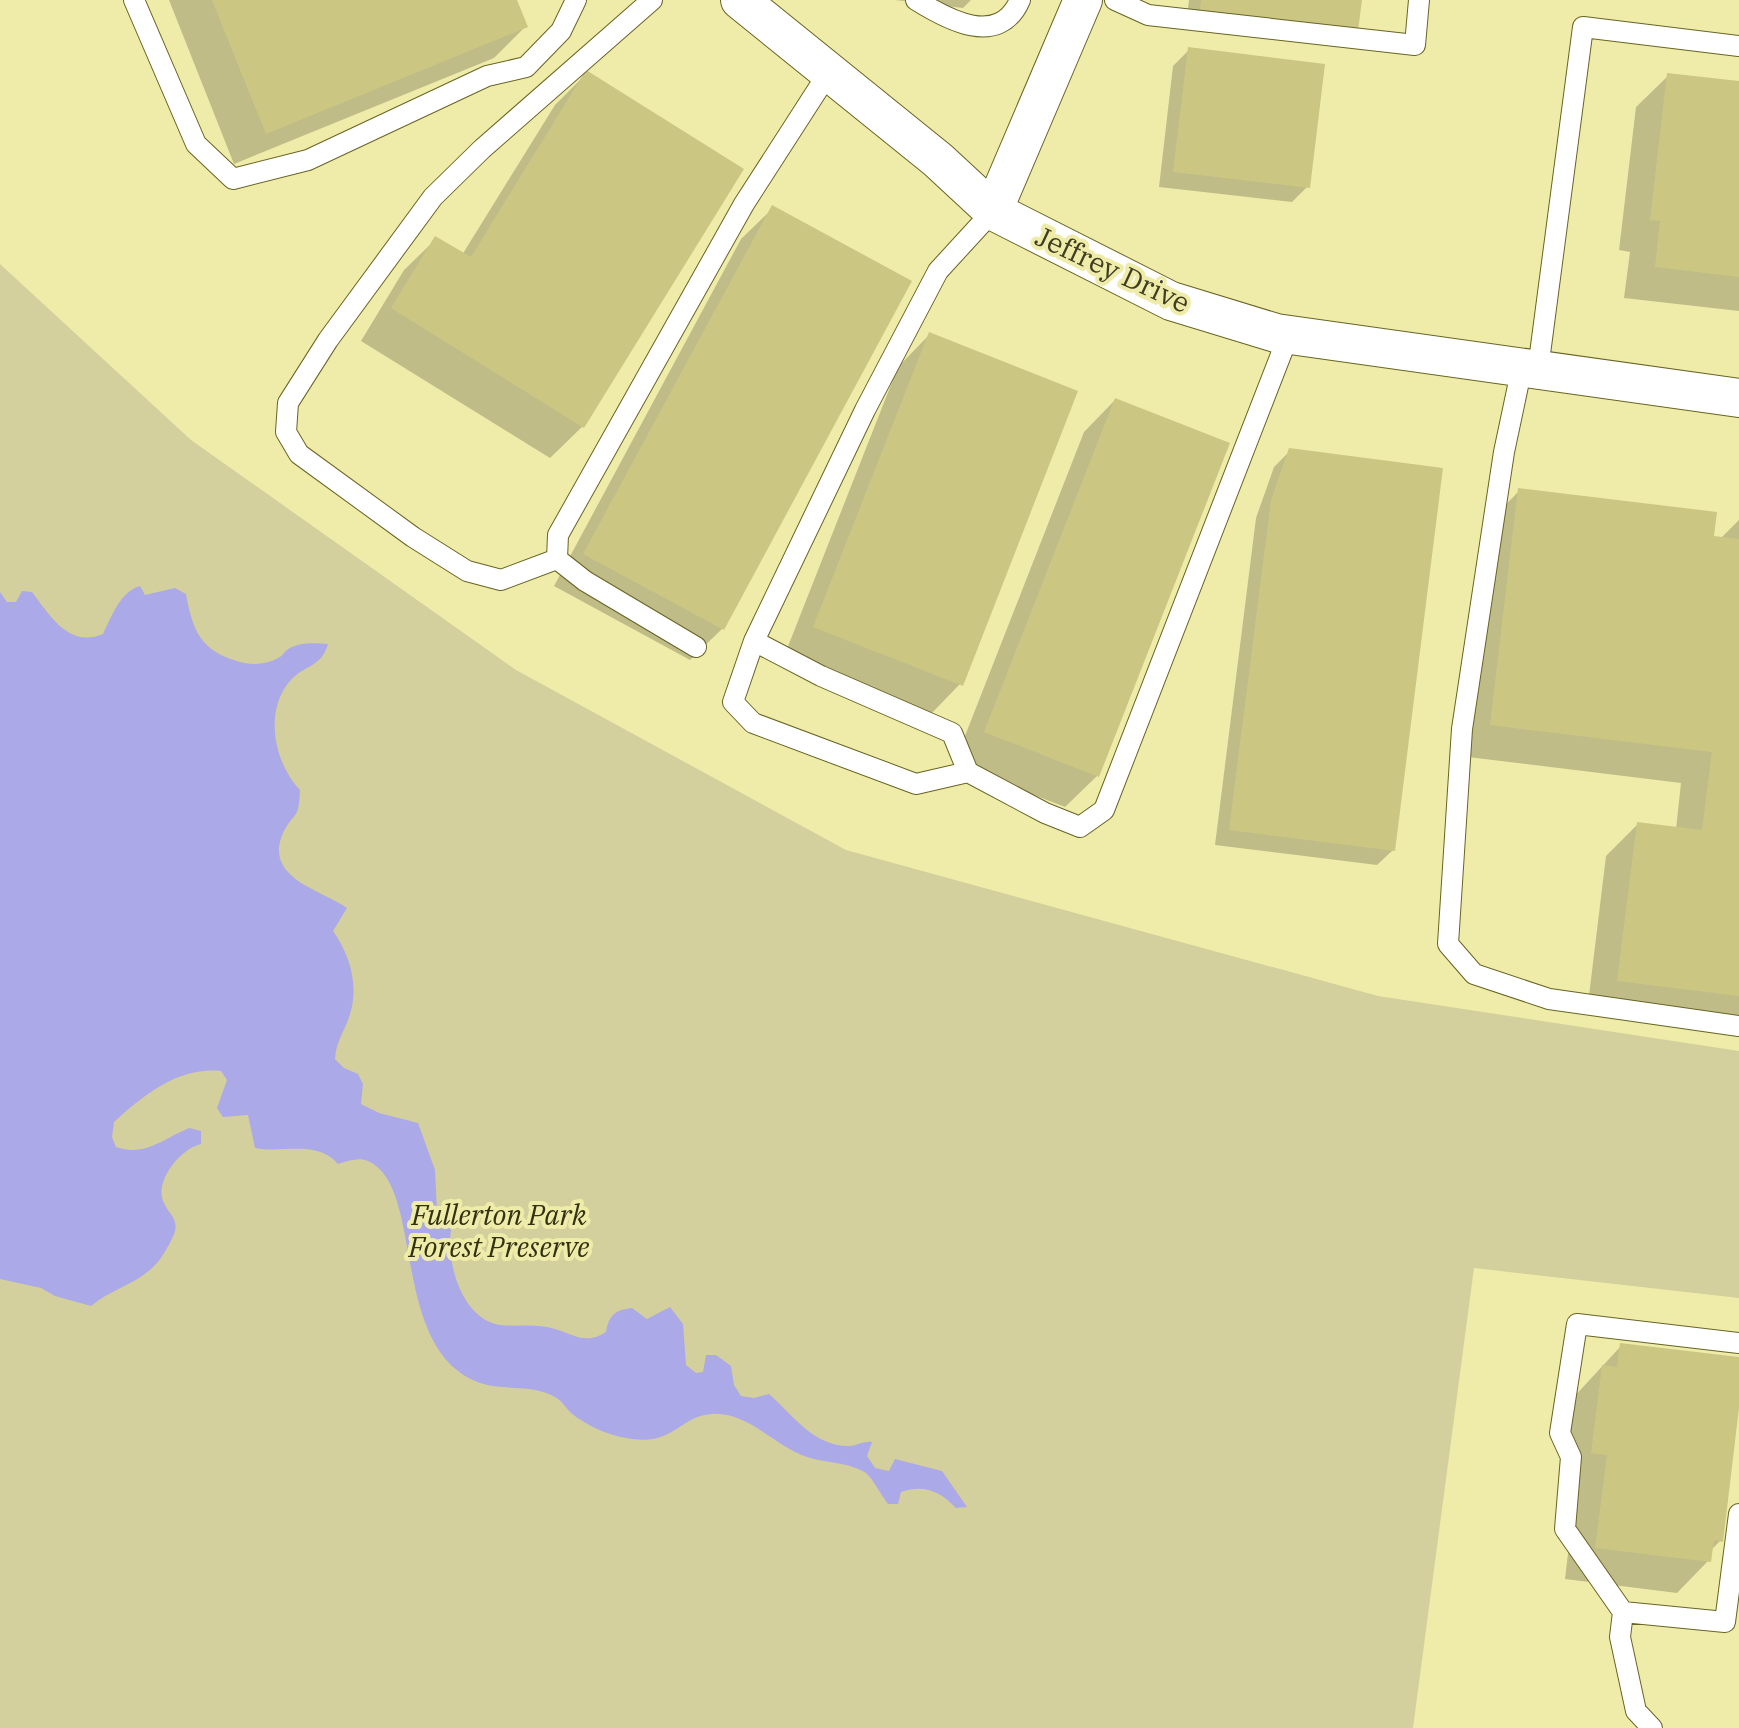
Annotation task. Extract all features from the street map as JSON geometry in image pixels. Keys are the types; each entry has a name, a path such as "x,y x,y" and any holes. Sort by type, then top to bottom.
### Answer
{"street":[{"name":"Jeffrey Drive","path":"740,0 938,160 992,211 1171,301 1289,334 1739,398"},
{"path":"992,211 1083,0"}],"lane":[{"path":"134,0 196,144 233,180 308,160 487,76 526,67 561,31 576,0"},
{"path":"558,559 500,580 467,570 299,454 286,432 288,403 328,340 433,196 652,0"},
{"path":"916,0 947,19 986,28 1005,22 1020,0"},
{"path":"1115,0 1148,14 1415,44 1420,0"},
{"path":"1739,46 1583,27 1530,368 1504,452 1462,728 1448,944 1474,974 1548,1000 1739,1026"},
{"path":"558,559 558,535 593,470 744,204 829,72"},
{"path":"968,772 916,784 753,723 733,702 754,640 865,410 938,271 992,211"},
{"path":"754,640 821,676 952,733 968,772 1080,827 1104,810 1289,334"},
{"path":"558,559 585,581 696,647"},
{"path":"1652,1728 1636,1711 1620,1637 1622,1612 1565,1528 1571,1457 1560,1433 1577,1324 1739,1343"},
{"path":"1622,1612 1725,1622 1739,1514"}],"green space":[{"name":"Fullerton Park Forest Preserve","path":"0,264 191,440 516,670 846,850 1378,996 1739,1051 1739,1298 1474,1268 1413,1728 0,1728"}],"water":[{"path":"140,586 145,595 175,588 186,594 201,638 216,652 240,662 264,663 294,646 328,644 317,662 290,681 277,707 279,752 300,790 297,811 283,833 281,861 298,881 347,908 333,931 348,960 354,992 335,1059 358,1074 363,1084 361,1104 418,1123 435,1170 437,1213 451,1230 454,1273 466,1301 487,1321 541,1326 580,1338 606,1332 611,1317 621,1310 632,1308 647,1319 670,1307 683,1324 686,1365 696,1373 703,1372 706,1355 716,1355 731,1366 734,1385 741,1396 769,1394 804,1428 836,1445 872,1442 867,1456 875,1468 889,1471 895,1459 942,1471 967,1507 956,1508 938,1493 924,1489 901,1492 898,1504 888,1504 866,1473 795,1452 737,1418 711,1414 655,1438 626,1438 590,1425 546,1393 480,1383 451,1365 432,1338 419,1305 397,1202 386,1176 365,1160 338,1164 320,1152 255,1148 248,1115 223,1117 217,1108 227,1080 221,1071 176,1078 114,1122 112,1137 116,1147 126,1150 154,1145 189,1128 201,1131 201,1144 178,1159 162,1185 166,1207 176,1226 164,1253 149,1271 91,1306 41,1288 0,1279 0,592 7,602 16,602 22,591 32,592 62,628 80,637 91,637 103,634 122,599"}],"building":[{"path":"212,0 517,0 528,27 266,134"},
{"path":"1201,0 1362,0 1358,31 1200,11"},
{"path":"1188,47 1325,64 1310,188 1173,172"},
{"path":"586,70 744,169 584,428 391,308 435,236 471,257"},
{"path":"1667,73 1739,81 1739,277 1655,267 1660,221 1650,220"},
{"path":"772,205 912,281 724,630 583,554"},
{"path":"929,332 1078,391 963,686 813,627"},
{"path":"1115,398 1230,443 1099,777 984,732"},
{"path":"1289,448 1443,468 1395,851 1229,830 1271,500"},
{"path":"1518,488 1717,512 1714,536 1739,539 1739,996 1617,981 1637,822 1702,830 1712,752 1490,725"},
{"path":"1620,1343 1739,1357 1739,1408 1723,1542 1714,1540 1711,1562 1595,1548 1607,1455 1591,1453 1602,1365 1617,1367"}]}
